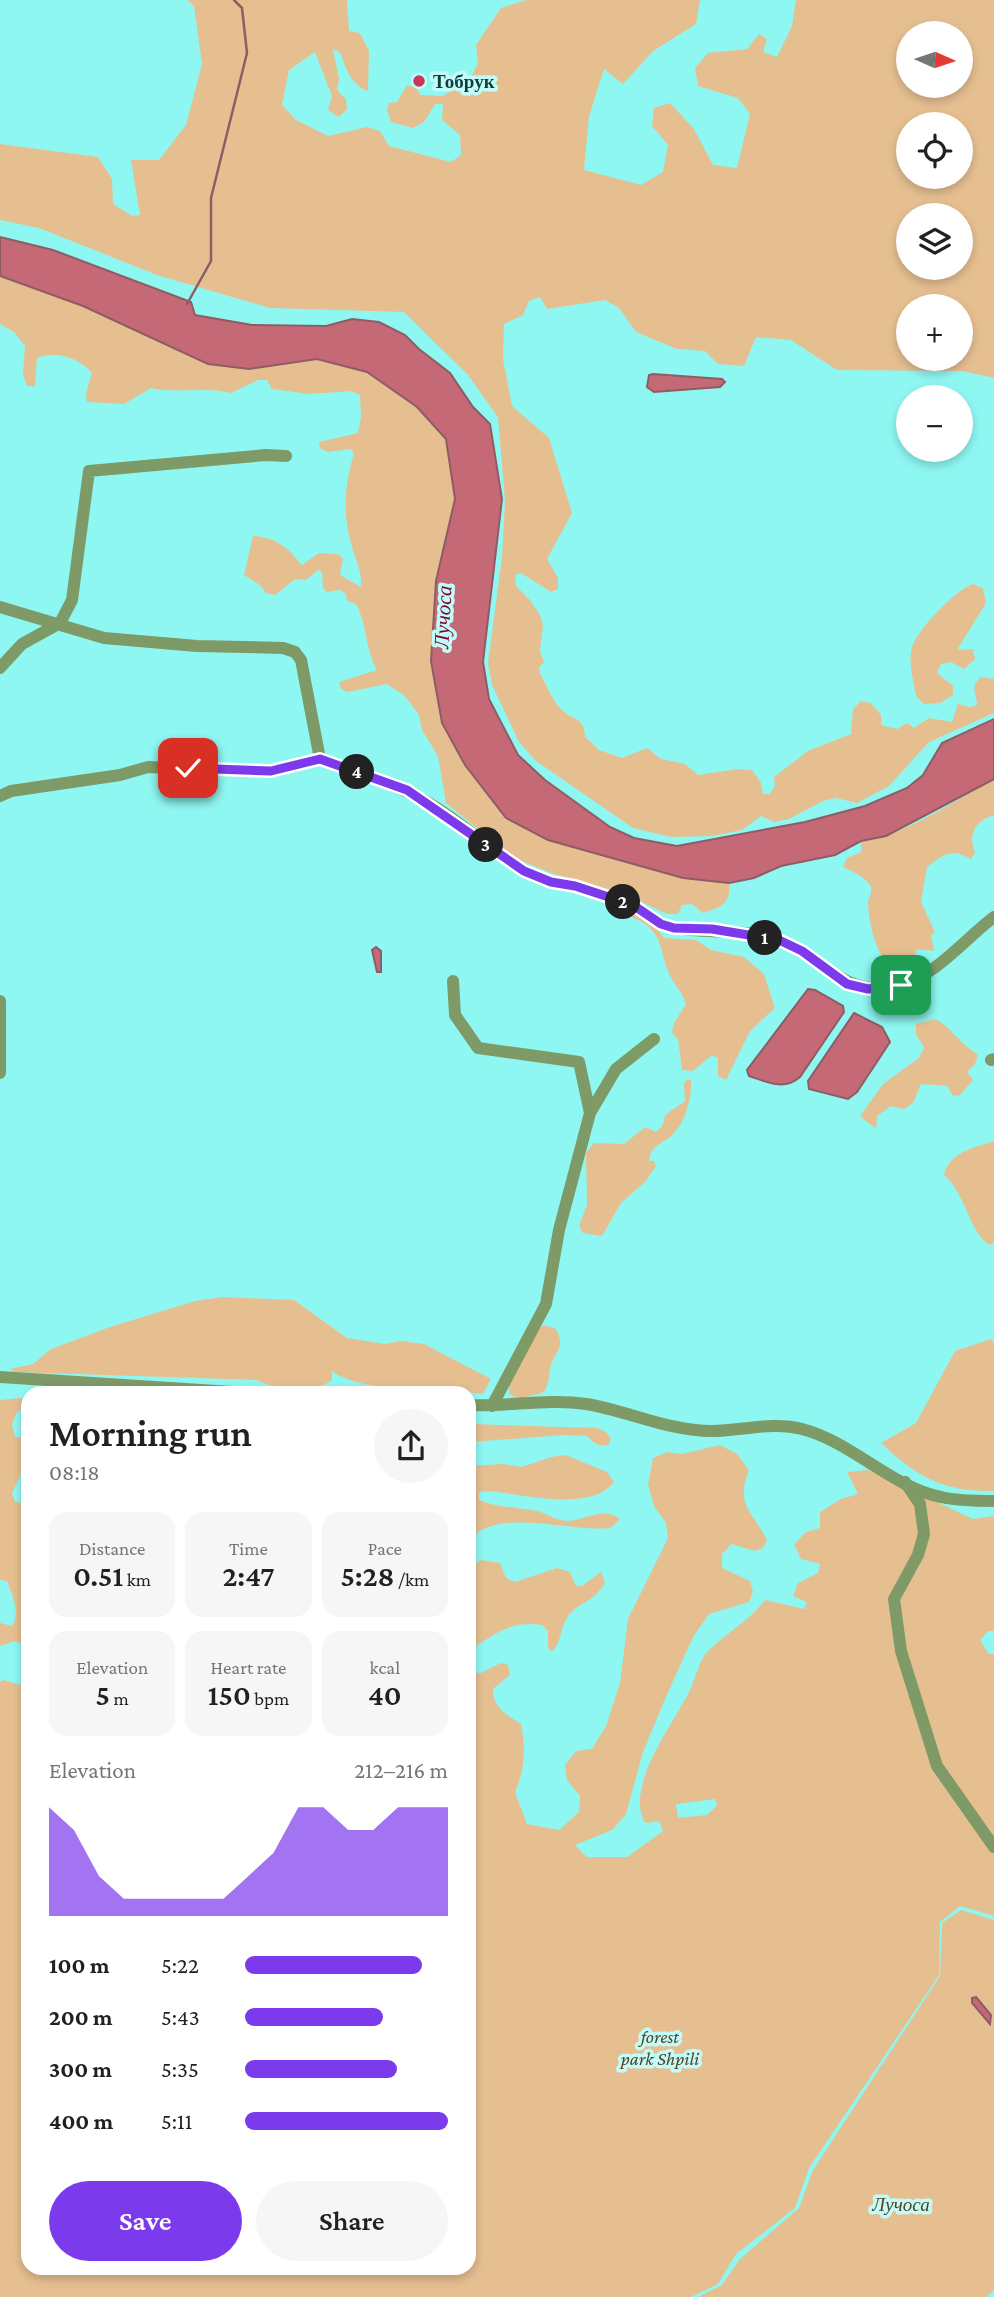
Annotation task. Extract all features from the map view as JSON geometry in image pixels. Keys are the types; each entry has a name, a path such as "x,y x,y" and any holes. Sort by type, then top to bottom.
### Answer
{"street":[{"path":"0,668 22,644 60,623 72,600 89,471 266,455 286,456"},
{"path":"0,607 104,638 197,646 283,648 295,652 301,660 320,759"},
{"path":"0,796 11,791 120,775 148,767 271,771 320,759 407,790 524,871 551,882 575,886 633,905 661,924 674,928 712,929 779,940 802,951 847,984 868,989 901,985 929,972 963,940 994,917"},
{"path":"453,981 456,1015 478,1048 579,1062 590,1113"},
{"path":"0,1001 0,1073"},
{"path":"492,1406 546,1304 559,1230 590,1113 616,1069 654,1039"},
{"path":"0,1377 139,1386"},
{"path":"476,1405 563,1402 587,1404 675,1427 712,1431 754,1427 799,1428 829,1438 905,1482 939,1497 994,1501"},
{"path":"905,1482 920,1504 925,1534 918,1555 894,1599 901,1651 937,1766 994,1847"}],"green space":[{"path":"187,0 347,0 349,31 360,33 369,51 368,91 353,81 340,52 333,49 339,79 337,90 346,99 347,109 339,117 328,110 332,96 315,52 289,70 282,105 296,120 328,136 367,127 380,131 389,146 451,162 461,155 460,135 442,120 443,104 435,104 424,122 413,128 391,122 387,109 389,103 397,102 407,85 416,88 421,95 443,96 470,79 478,63 476,45 501,8 526,0 700,0 696,24 653,51 623,84 604,69 589,116 584,170 641,185 663,172 668,145 652,126 654,108 670,103 694,129 713,165 737,168 750,114 738,98 698,86 695,68 708,53 747,49 759,34 767,39 763,52 777,57 792,26 796,0 994,0 994,378 963,371 973,371 973,294 896,294 896,370 837,370 791,340 756,337 744,366 718,364 705,351 677,349 636,332 619,308 605,300 547,309 540,297 529,301 523,315 504,324 503,359 512,406 549,438 572,513 547,559 558,578 558,589 551,592 521,573 515,575 516,586 540,615 543,625 540,651 544,662 539,668 549,692 565,713 583,725 585,737 599,750 622,758 647,748 661,759 685,764 698,775 738,769 752,770 761,783 763,794 770,794 775,786 774,777 808,751 851,734 853,709 861,701 871,703 881,715 881,725 897,729 907,723 914,728 929,718 952,722 958,704 970,707 977,705 974,687 981,677 994,679 994,713 929,742 889,786 857,803 836,798 823,801 789,819 774,822 761,816 742,830 712,836 671,837 633,828 536,761 519,742 492,685 488,663 502,557 505,501 498,417 468,375 404,312 270,308 157,275 39,228 0,220 0,144 98,157 112,179 113,204 132,216 140,215 131,160 159,160 186,125 202,64 194,6"},
{"path":"0,276 83,306 208,364 249,369 317,359 367,372 417,407 446,439 455,500 436,581 548,840 683,878 729,883 724,904 703,913 692,904 682,905 678,914 667,914 627,895 551,873 512,857 446,803 438,756 422,730 419,715 405,696 387,684 348,692 341,689 339,682 377,670 356,604 347,601 346,594 340,590 327,592 323,588 322,572 318,570 306,580 295,579 275,595 266,593 260,585 244,575 253,536 281,544 302,565 319,553 337,554 343,558 340,575 361,587 346,513 346,490 354,453 351,449 328,452 320,448 319,442 358,433 361,417 360,395 351,391 309,394 272,389 267,380 258,380 231,393 151,388 124,404 87,402 86,393 92,373 74,359 60,355 37,358 35,386 27,386 23,374 25,346 14,332 0,324"},
{"path":"973,584 983,588 986,603 957,650 973,649 975,659 964,669 951,662 941,664 937,673 953,686 953,695 940,703 924,704 915,690 911,664 912,647 938,611"},
{"path":"994,779 994,815 982,821 974,830 972,840 975,853 971,859 953,853 927,867 921,902 935,932 931,935 934,951 917,949 912,968 892,966 885,960 874,939 868,906 870,885 843,867 847,858 861,852 861,841 878,838 912,825"},
{"path":"603,901 637,913 652,924 664,938 696,940 711,950 744,957 764,974 775,1008 750,1031 726,1080 718,1076 718,1058 712,1055 693,1071 682,1070 678,1039 672,1033 674,1023 686,1004 670,975 657,937 644,923 611,909"},
{"path":"935,1019 978,1054 975,1064 967,1072 973,1080 960,1095 953,1096 947,1086 921,1084 913,1103 904,1109 891,1106 877,1116 876,1129 860,1116 883,1084 919,1058 924,1047 916,1035 916,1024"},
{"path":"687,1079 691,1080 691,1087 685,1115 674,1133 652,1151 649,1161 654,1161 656,1166 645,1182 621,1203 602,1236 583,1233 579,1226 587,1205 586,1153 594,1143 624,1144 645,1127 656,1132 663,1125 665,1115 685,1101 684,1084"},
{"path":"994,1141 994,1242 990,1245 978,1233 957,1192 944,1175 951,1161 957,1156"},
{"path":"222,1297 294,1300 347,1338 385,1344 400,1341 424,1344 491,1379 483,1394 476,1393 476,1386 377,1386 345,1378 332,1371 332,1380 318,1386 274,1386 256,1380 15,1372 10,1369 33,1364 51,1349 110,1327 195,1301"},
{"path":"544,1325 556,1329 560,1340 547,1385 544,1392 520,1399 509,1394 509,1384 537,1330"},
{"path":"991,1339 994,1343 994,1491 960,1489 919,1473 881,1443 916,1423 955,1351"},
{"path":"21,1398 21,1410 17,1412 12,1424 15,1437 21,1437 21,1474 12,1493 15,1502 21,1503 21,1644 16,1641 0,1646 0,1623 12,1626 16,1615 7,1581 0,1580 0,1400"},
{"path":"476,1424 597,1428 606,1432 611,1439 608,1445 601,1445 587,1436 476,1441"},
{"name":"forest park Shpili","path":"720,1445 737,1454 749,1470 744,1492 747,1507 767,1540 763,1548 755,1551 731,1544 722,1554 722,1568 750,1581 753,1592 749,1602 709,1614 693,1637 643,1752 626,1814 612,1830 575,1845 587,1857 627,1857 663,1831 659,1821 645,1823 640,1808 641,1791 654,1755 690,1690 703,1658 765,1600 804,1609 807,1602 793,1596 798,1583 818,1573 820,1564 801,1559 794,1544 806,1532 820,1528 820,1512 841,1499 858,1494 847,1472 868,1470 973,1519 994,1516 994,1631 988,1631 980,1640 989,1654 994,1654 994,1916 960,1906 940,1922 939,1975 809,2168 795,2208 736,2254 718,2284 691,2297 0,2297 0,1682 4,1680 21,1685 21,2275 476,2275 476,1673 481,1673 501,1663 508,1665 510,1675 493,1689 498,1706 521,1724 524,1759 515,1792 527,1824 559,1830 579,1812 580,1796 567,1780 565,1765 576,1751 592,1749 606,1726 620,1683 628,1619 668,1538 666,1523 654,1506 648,1484 653,1458 667,1452 682,1454","holes":["715,1799 717,1805 707,1815 678,1818 676,1804"]},
{"path":"566,1455 607,1472 614,1482 590,1497 538,1498 490,1491 479,1492 479,1500 537,1511 564,1521 601,1514 614,1515 620,1519 611,1528 514,1523 495,1525 476,1535 476,1466 503,1464 522,1467"},
{"path":"481,1560 500,1563 506,1578 515,1582 557,1568 570,1572 576,1586 582,1586 601,1572 605,1583 595,1595 568,1616 552,1652 548,1647 548,1631 542,1625 530,1624 503,1630 476,1646 476,1563"},
{"name":"Лучоса","path":"961,1910 994,1920 994,2290 986,2297 698,2297 722,2285 739,2260 799,2208 813,2170 940,1976 942,1923"}],"water":[{"path":"0,237 53,250 191,302 195,315 252,325 326,326 352,319 379,322 405,335 450,373 473,407 490,424 502,499 483,662 489,699 518,755 545,780 610,827 634,838 677,846 805,822 865,806 907,788 923,775 942,743 994,719 994,779 886,836 861,841 835,855 781,866 754,878 729,883 683,878 548,840 506,818 465,765 442,723 431,661 436,581 455,499 446,439 417,407 367,372 317,359 249,369 208,364 83,306 0,276"},
{"path":"649,375 722,379 725,382 720,387 654,392 647,387"},
{"path":"376,947 381,951 381,972 377,972 372,950"},
{"path":"808,989 815,990 843,1006 844,1012 800,1077 788,1084 782,1084 749,1076 747,1070"},
{"path":"854,1013 882,1027 890,1042 857,1092 848,1099 809,1089 808,1081"},
{"path":"976,1997 991,2015 990,2024 972,2003 972,1998"}],"waterway":[{"path":"187,304 211,261 211,198 247,53 242,8 234,0"}],"place":[{"name":"Тобрук","path":"419,81"}],"route":[{"path":"188,768 271,771 320,759 407,790 440,810 524,871 551,882 575,886 633,905 661,924 674,928 712,929 779,940 802,951 847,984 868,989 901,985"}]}
